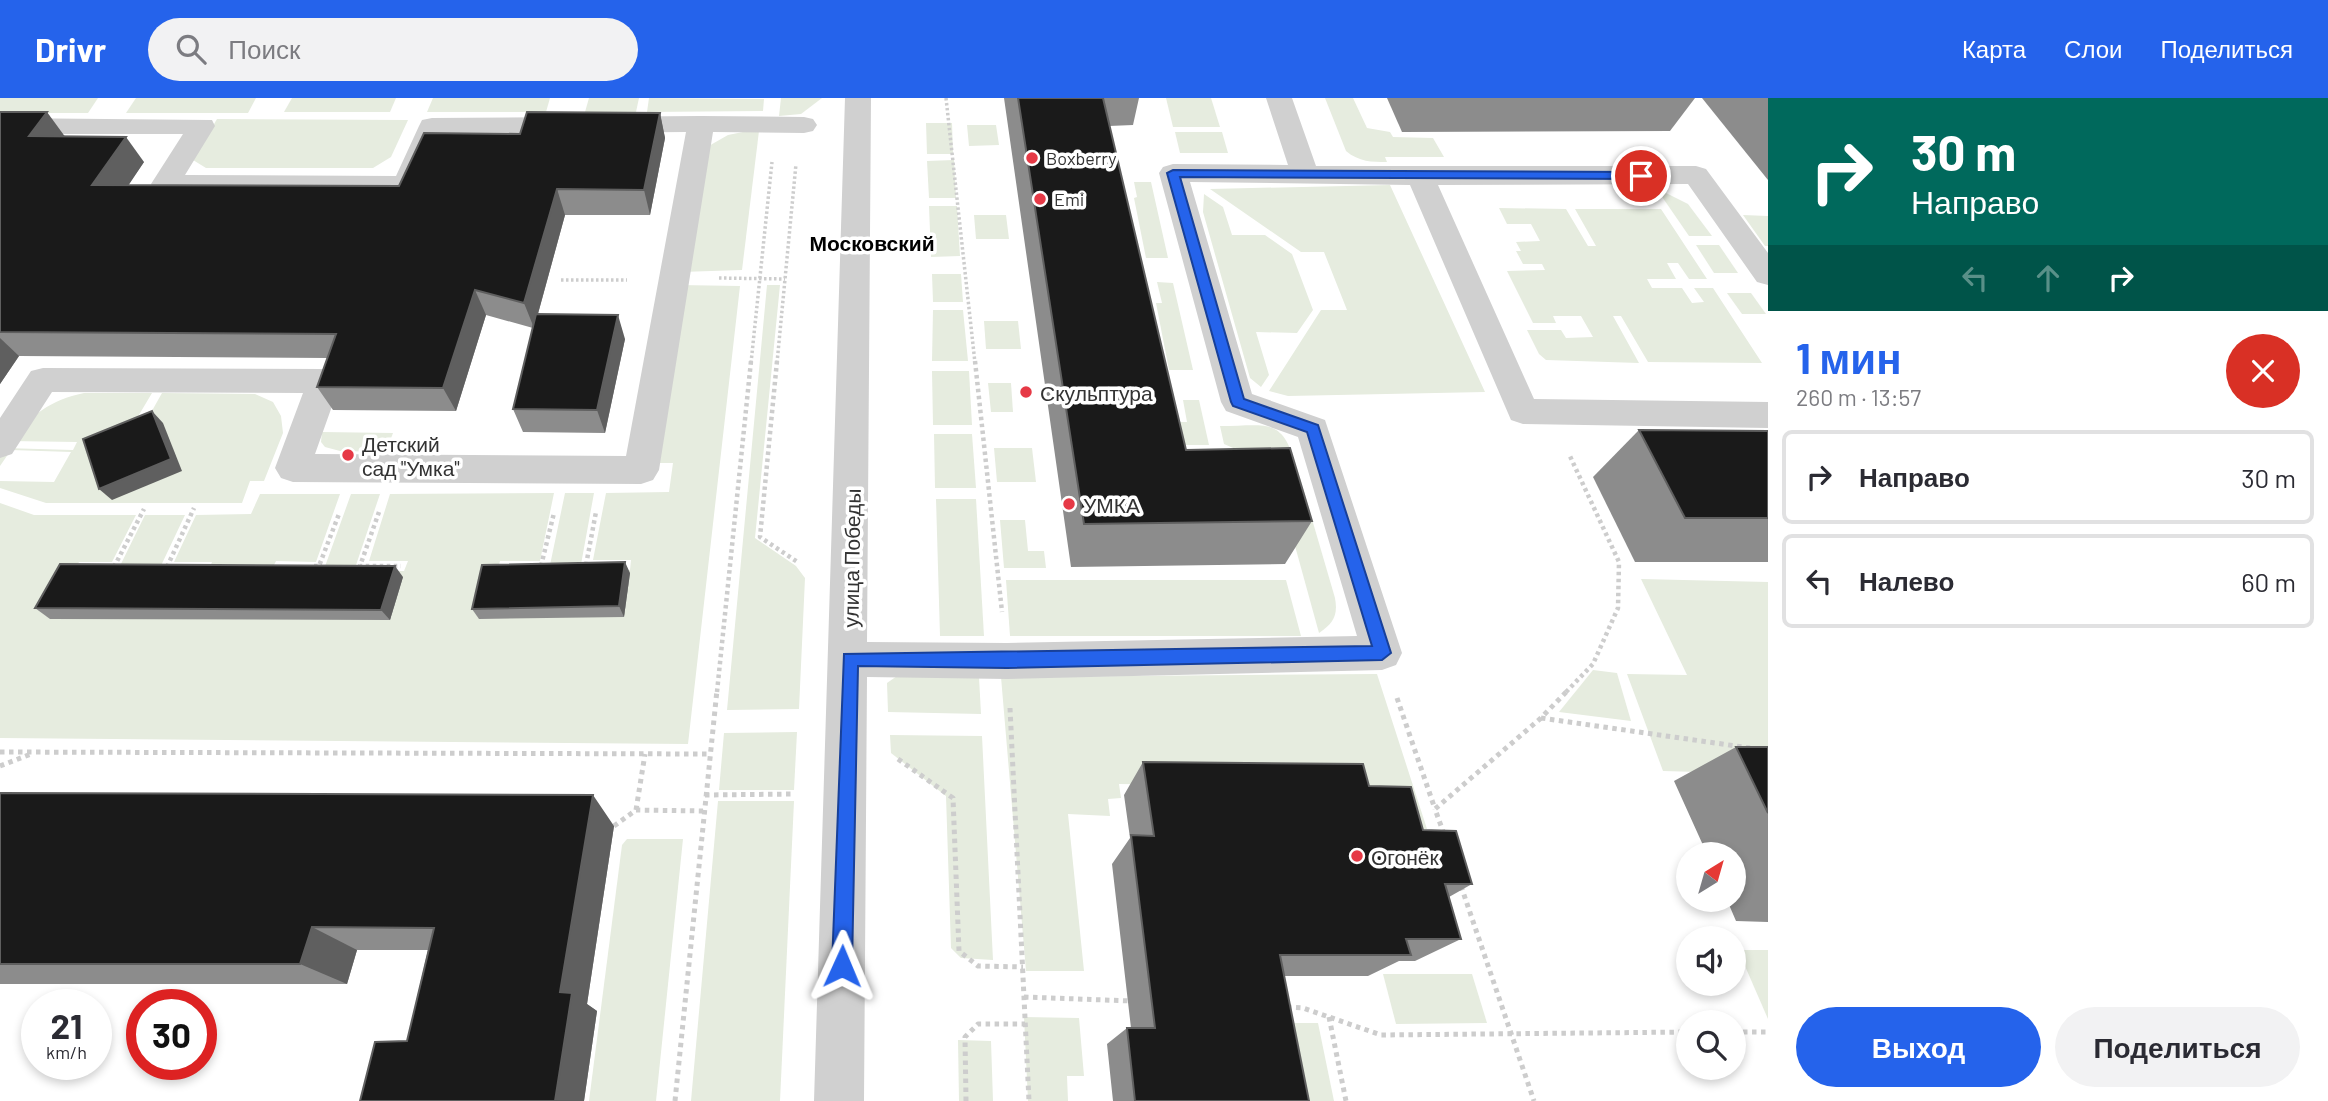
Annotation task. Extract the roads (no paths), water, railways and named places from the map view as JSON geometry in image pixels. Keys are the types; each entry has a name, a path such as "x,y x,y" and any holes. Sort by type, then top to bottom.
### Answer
{"street":[{"name":"улица Победы","path":"839,1101 858,98"},
{"path":"1279,98 1305,174"},
{"path":"0,445 43,380 324,381 293,468 641,470 701,124"},
{"path":"0,126 202,126 166,184 406,185 432,126 793,125"},
{"path":"849,659 1007,661 1382,653 1313,429 1238,402 1173,173 1696,175 1768,275"},
{"path":"1420,176 1523,411 1768,415"}],"place":[{"name":"Boxberry","path":"1032,158"},
{"name":"Emi","path":"1040,199"},
{"name":"Скульптура","path":"1026,392"},
{"name":"Детский сад \"Умка\"","path":"348,455"},
{"name":"УМКА","path":"1069,504"},
{"name":"Огонёк","path":"1357,856"}],"district":[{"name":"Московский","path":"872,242"}]}
